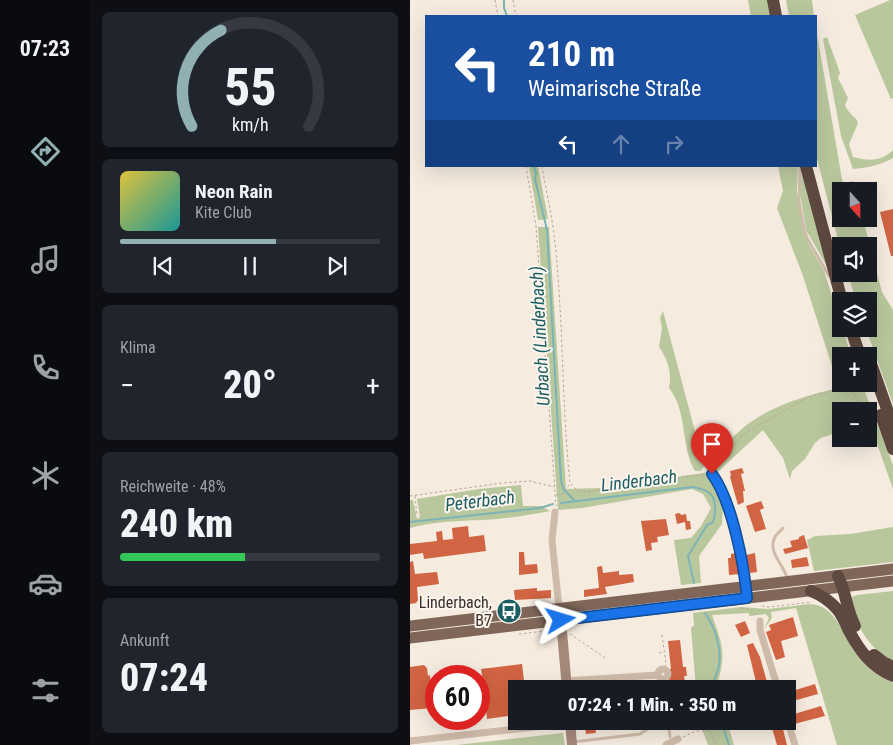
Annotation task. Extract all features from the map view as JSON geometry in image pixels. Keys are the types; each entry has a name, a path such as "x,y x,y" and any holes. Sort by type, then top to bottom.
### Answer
{"highway":[{"path":"773,0 776,15"},
{"path":"782,0 784,15"},
{"path":"806,167 837,292"},
{"path":"814,167 833,237"},
{"path":"877,378 893,426"},
{"path":"873,392 893,449"},
{"path":"837,609 839,584"},
{"path":"839,584 849,613 864,643 883,662 893,667"},
{"path":"811,591 825,598 837,609 865,656 878,669 893,676"}],"main road":[{"path":"410,638 811,591 893,569"},
{"path":"410,626 788,582 839,584 893,581"},
{"path":"746,586 747,598"},
{"path":"559,608 561,620"}],"street":[{"path":"712,474 726,498 745,574 746,586"},
{"path":"556,512 552,535 559,608"},
{"path":"561,620 567,680"},
{"path":"760,621 760,630 775,680"},
{"path":"611,680 664,674"},
{"path":"410,741 508,729"},
{"path":"571,730 572,743"},
{"path":"790,730 795,745"},
{"path":"666,745 674,738"}],"lane":[{"path":"800,167 799,202 804,229 807,238 830,278"},
{"path":"783,528 774,537 773,547 776,558 787,575 788,582"},
{"path":"664,674 664,680"},
{"path":"572,743 640,734 646,730"},
{"path":"671,730 674,738"}],"path":[{"path":"495,0 498,15"},
{"path":"513,0 516,15"},
{"path":"526,167 536,226 556,512"},
{"path":"542,167 553,226 570,483 578,491 585,492 712,474 716,465 741,437 760,424 808,398 843,388 849,389 858,402"},
{"path":"410,496 512,482 530,481 554,487"},
{"path":"555,495 562,494 570,483"},
{"path":"415,496 417,516"},
{"path":"738,608 752,610 760,621"},
{"path":"569,629 569,634 607,658"},
{"path":"662,635 666,664 664,674"},
{"path":"659,652 664,652"},
{"path":"639,730 640,734"},
{"path":"674,738 705,730 712,734 717,745"}],"green space":[{"path":"748,0 769,0 772,15 751,15"},
{"path":"786,0 812,0 814,15 789,15"},
{"path":"893,0 893,98 891,99 855,15"},
{"path":"817,34 842,182 832,182 832,216 817,159"},
{"path":"827,37 840,73 838,78 848,98 845,105 858,123 849,144 853,157 874,160 884,157 893,150 893,158 883,163 853,169 841,136 823,39"},
{"path":"529,167 538,167 548,219 538,220"},
{"path":"778,167 798,167 797,191 803,231 824,271 832,296 832,337 845,337 848,347 832,347 832,366 803,276 777,208 783,191"},
{"path":"802,170 829,270 806,230 800,194"},
{"path":"538,227 549,227 566,489 602,488 709,472 704,466 701,471 695,471 690,461 679,407 669,388 668,366 659,347 662,328 660,318 663,311 704,465 753,420 789,402 832,390 832,392 865,392 869,402 832,402 832,434 821,438 815,443 805,459 792,471 790,479 783,458 763,430 712,477 723,500 722,524 699,556 701,583 681,585 674,540 691,538 701,526 711,508 703,494 692,489 582,508 558,510"},
{"path":"835,228 865,228 868,237 837,237"},
{"path":"877,273 882,292 893,310 893,404 877,360 877,347 872,347 869,337 877,337 877,292 853,292 850,282 877,282"},
{"path":"877,423 893,465 893,489 877,444"},
{"path":"521,485 523,506 541,506 550,511 500,519 456,521 410,528 410,500 413,500 417,519 420,517 417,499 479,489"},
{"path":"893,527 893,562 814,571 807,540 815,536 850,534"},
{"path":"893,591 893,662 875,648 864,635 849,598 857,595"},
{"path":"809,604 819,605 833,616 861,660 878,675 893,683 893,745 837,745 796,608 771,612 772,618 764,629 769,618 766,614 750,616 748,613 712,615 722,652 718,680 695,680 691,628 694,625 693,613 741,607 768,609"},
{"path":"702,730 730,730 734,745 708,745"},
{"path":"563,733 565,745 457,745"}],"building":[{"path":"893,209 893,256 891,256 880,212"},
{"path":"742,468 744,473 741,474 745,491 743,491 744,502 738,505 730,471"},
{"path":"761,501 764,508 760,510 766,529 755,532 746,506"},
{"path":"680,513 681,515 686,514 687,521 690,521 691,529 686,530 685,522 677,524 675,514"},
{"path":"666,519 669,535 657,537 658,542 651,543 652,550 646,551 641,521"},
{"path":"468,526 469,537 484,535 486,551 424,559 423,553 410,555 410,544 437,541 436,532 442,531 443,540 453,539 452,528"},
{"path":"804,535 808,548 785,554 783,549 792,547 790,541 799,539 799,537"},
{"path":"519,552 524,552 525,565 537,564 538,573 519,575"},
{"path":"735,553 740,574 729,575 728,558 731,558 731,554"},
{"path":"755,553 757,572 750,573 746,555"},
{"path":"807,557 809,566 792,568 791,560"},
{"path":"413,561 415,574 437,572 439,584 417,587 418,600 416,603 410,604 410,562"},
{"path":"602,566 603,573 619,571 619,575 633,574 634,582 605,587 607,594 584,597 584,590 599,588 597,567"},
{"path":"537,588 537,591 551,590 551,598 515,600 514,590"},
{"path":"793,617 798,636 781,641 785,657 776,660 766,632 771,630 769,625"},
{"path":"745,621 750,633 741,637 735,625"},
{"path":"680,640 683,667 686,667 687,676 684,676 685,680 668,680 668,678 670,678 669,669 671,669 668,641"},
{"path":"753,643 760,657 766,680 756,680 747,645"},
{"path":"522,664 524,680 508,680 508,716 490,719 490,668"},
{"path":"425,666 425,709 410,710 410,667"},
{"path":"815,684 818,694 796,700 796,690"},
{"path":"821,706 825,716 796,723 796,714"},
{"path":"585,730 596,730 596,733 586,734"},
{"path":"773,730 783,730 787,745 777,745"}],"waterway":[{"name":"Urbach (Linderbach)","path":"504,0 507,15"},
{"name":"Urbach (Linderbach)","path":"534,167 535,179 547,230 561,481 564,490 574,500"},
{"name":"Linderbach","path":"561,503 692,487 711,494 715,506 713,522 707,525 688,556 694,583"},
{"name":"Peterbach","path":"410,522 540,508 553,504"},
{"name":"Linderbach","path":"705,613 718,640 720,655 714,680"},
{"name":"Linderbach","path":"724,730 729,745"}],"place":[{"name":"Linderbach, B7","path":"509,611"}],"route":[{"path":"561,620 747,598 745,574 726,498 712,474"}]}
